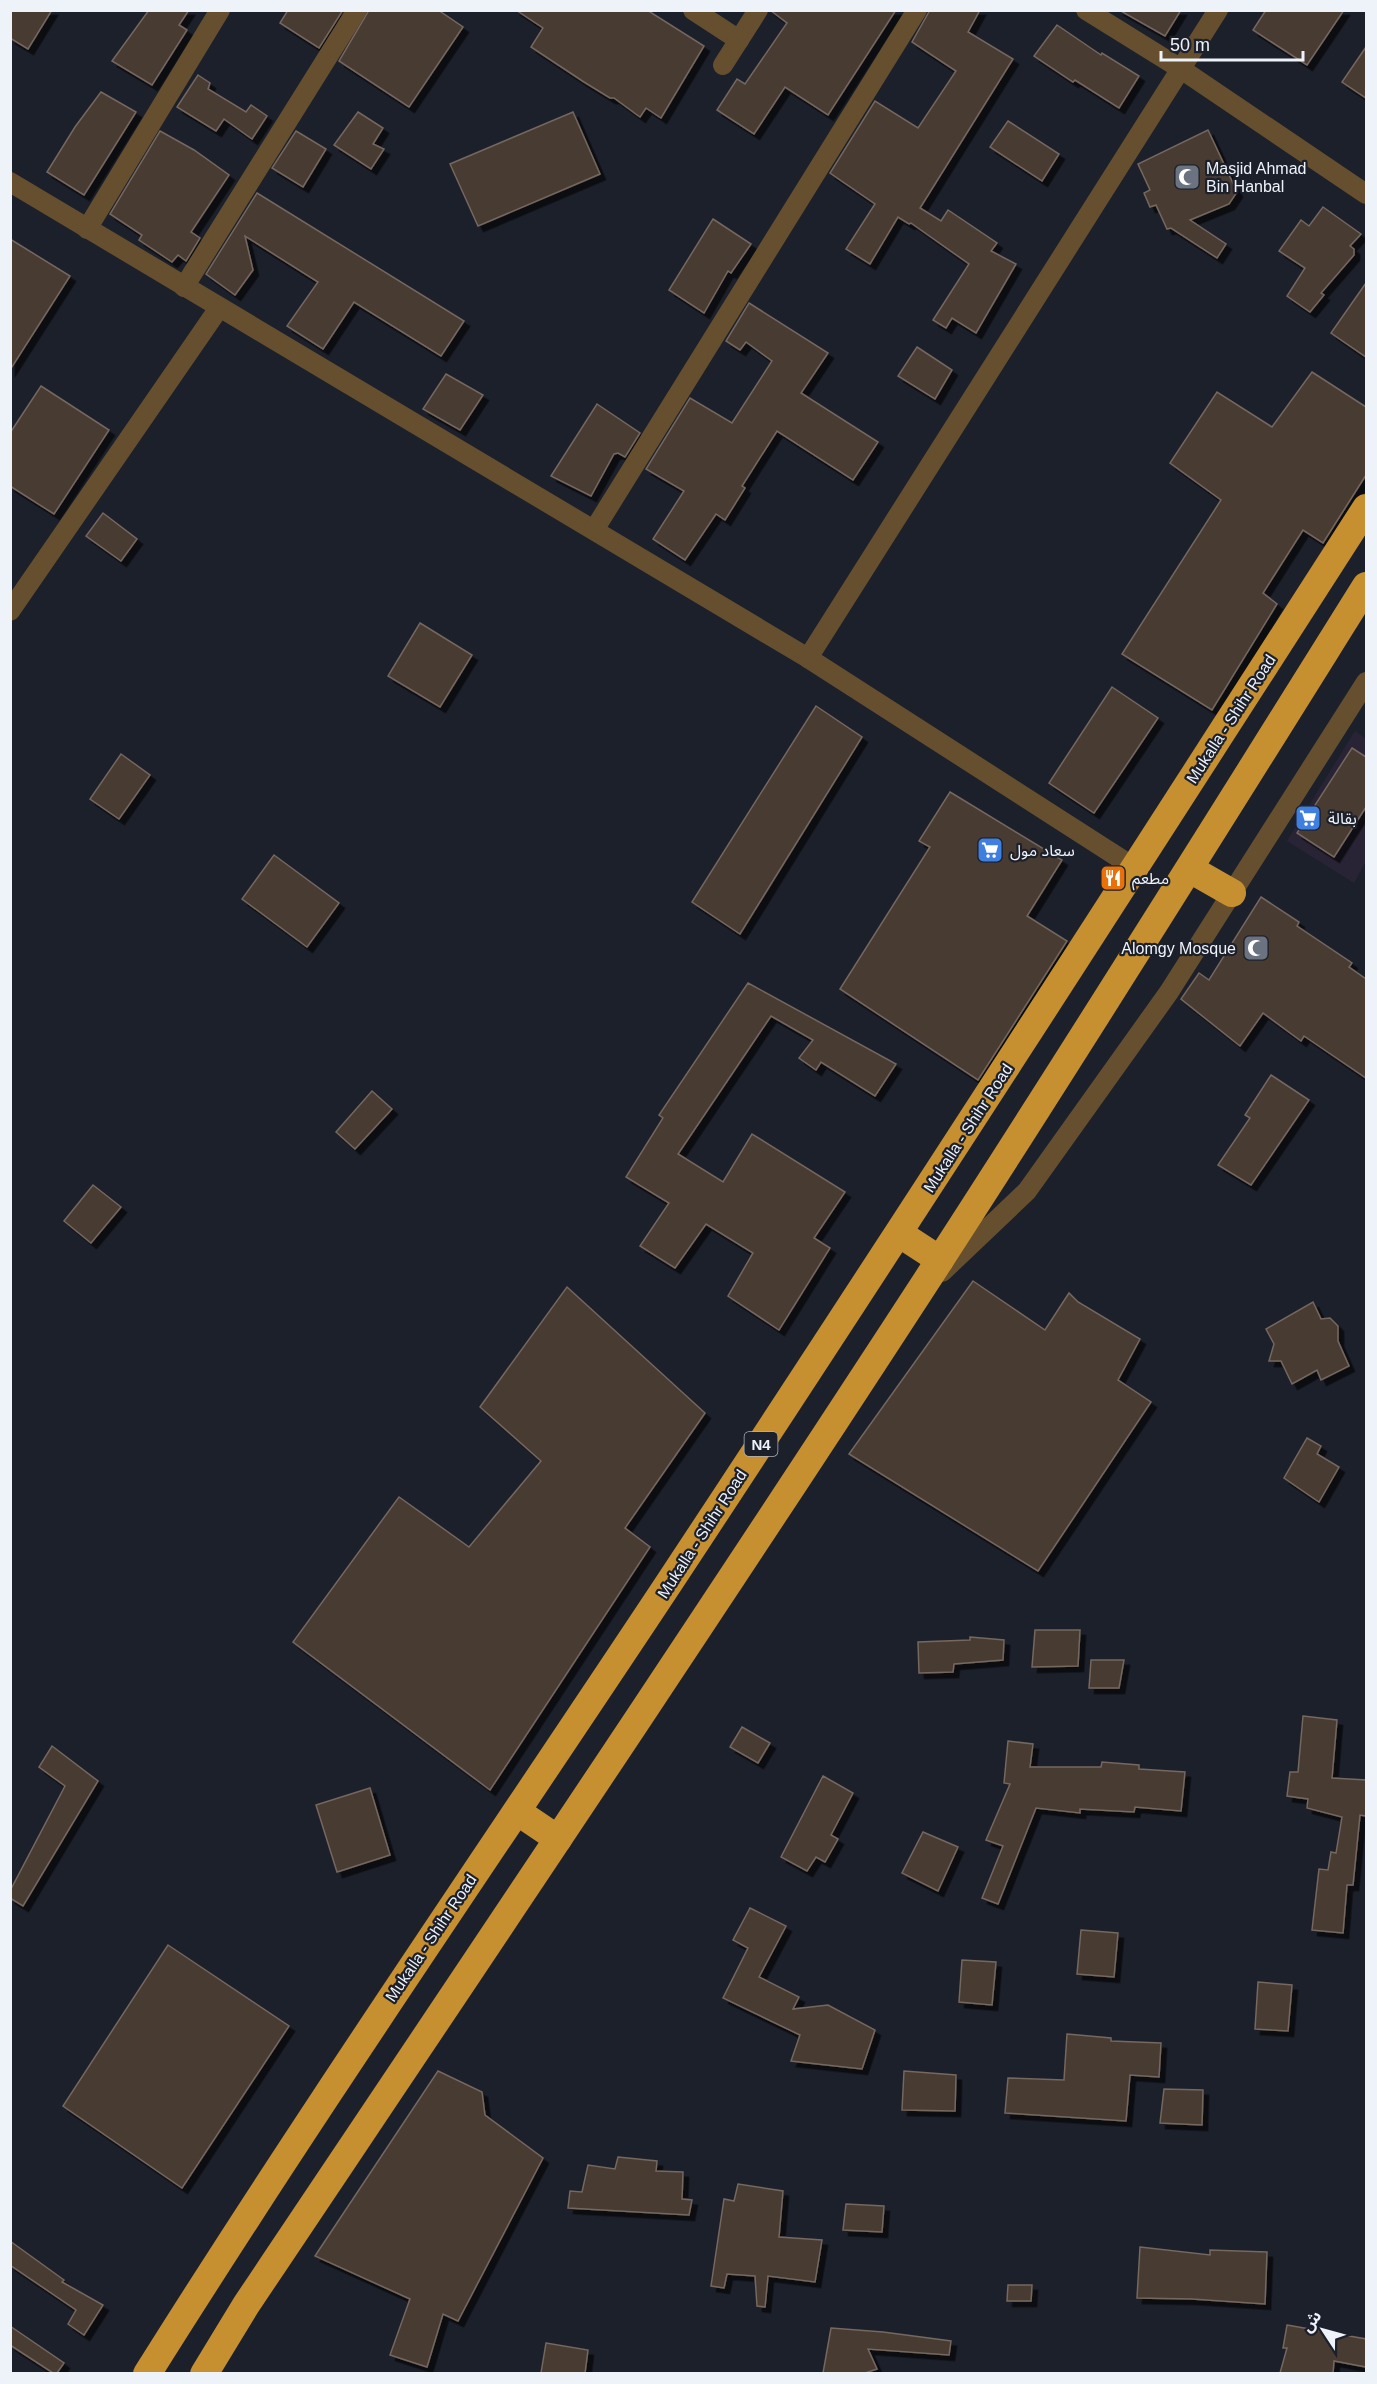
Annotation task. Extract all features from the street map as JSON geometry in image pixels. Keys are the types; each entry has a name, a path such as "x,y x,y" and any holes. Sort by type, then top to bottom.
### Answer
{"highway":[{"name":"Mukalla - Shihr Road","path":"147,2373 416,1958 518,1812 900,1234 1366,508"},
{"path":"204,2373 246,2305 558,1839 916,1297 1190,869 1366,586"},
{"path":"1135,868 1174,894"},
{"path":"1190,869 1232,893"},
{"path":"900,1234 940,1260"},
{"path":"518,1812 558,1839"}],"street":[{"path":"87,229 220,10"},
{"path":"184,287 357,10"},
{"path":"693,10 739,40"},
{"path":"723,65 758,10"},
{"path":"594,530 917,10"},
{"path":"1086,10 1181,69 1366,194"},
{"path":"808,658 1218,10"},
{"path":"13,189 87,229 808,658 1135,868"},
{"path":"10,611 219,308"},
{"path":"916,1297 1028,1191 1169,992 1366,682"}],"shaded area":[{"path":"1355,731 1366,739 1366,861 1354,883 1287,841"}],"building":[{"path":"10,10 52,10 28,49 10,38"},
{"path":"149,10 189,10 179,25 187,30 152,85 112,61"},
{"path":"288,10 343,10 319,48 280,23"},
{"path":"369,10 438,10 463,27 409,107 339,61"},
{"path":"516,10 647,10 704,46 661,118 646,108 640,117 614,98 610,98 531,47 543,28"},
{"path":"770,10 896,10 828,115 785,87 754,134 717,110 737,79 745,84 787,23"},
{"path":"930,10 980,10 968,32 1013,59 920,208 941,221 948,210 997,243 991,251 1016,264 976,333 952,318 946,328 933,320 969,264 911,223 898,217 870,264 846,249 875,204 830,173 875,101 918,128 956,71 912,42"},
{"path":"1119,10 1181,10 1165,36"},
{"path":"1266,10 1344,10 1307,65 1253,30"},
{"path":"1057,25 1101,55 1102,53 1139,76 1119,108 1075,80 1073,82 1034,56"},
{"path":"1366,47 1366,98 1342,82"},
{"path":"198,75 210,83 208,89 246,112 251,105 267,116 252,139 224,119 216,131 177,107"},
{"path":"101,92 136,112 84,195 47,172 75,127"},
{"path":"358,112 383,128 373,144 384,149 371,169 334,145"},
{"path":"573,112 600,174 478,226 450,164"},
{"path":"1008,121 1059,154 1042,181 990,147"},
{"name":"Masjid Ahmad Bin Hanbal","path":"1208,130 1237,192 1229,204 1190,220 1226,244 1217,258 1171,228 1167,229 1156,205 1150,207 1144,193 1150,190 1138,164"},
{"path":"160,131 194,150 229,175 191,232 200,238 186,261 178,255 172,262 139,240 142,235 110,214"},
{"path":"296,131 326,149 303,187 272,168"},
{"path":"257,193 464,321 441,356 354,302 323,349 287,326 318,282 245,236 253,270 235,295 206,274"},
{"path":"1323,207 1361,234 1350,246 1354,249 1354,255 1321,293 1324,295 1310,312 1287,296 1305,268 1279,251 1301,220 1309,226"},
{"path":"713,219 751,244 731,273 728,271 704,313 669,290"},
{"path":"10,239 70,276 10,370"},
{"path":"1366,283 1366,357 1331,333"},
{"path":"749,303 828,353 801,393 878,442 853,480 777,431 742,486 745,488 725,520 716,514 685,560 653,539 684,491 646,469 690,398 732,423 772,361 746,342 740,350 726,341"},
{"path":"917,347 952,370 935,399 898,376"},
{"path":"1312,372 1366,407 1366,475 1323,543 1303,530 1263,593 1277,604 1212,710 1122,654 1221,500 1170,463 1217,392 1272,427"},
{"path":"446,374 483,395 460,430 423,409"},
{"path":"41,386 109,430 54,514 10,486 10,433"},
{"path":"597,404 640,433 625,457 618,453 614,454 591,496 551,476"},
{"path":"103,513 137,539 121,561 86,536"},
{"path":"420,623 472,655 440,707 388,676"},
{"path":"1112,687 1158,718 1094,813 1049,783"},
{"path":"816,706 862,737 740,934 692,902"},
{"path":"1352,748 1366,757 1366,807 1334,857 1297,833"},
{"path":"121,754 150,775 119,819 90,799"},
{"path":"950,792 1062,860 1027,916 1067,941 978,1080 840,989 930,847 919,841"},
{"path":"274,855 339,903 307,947 242,899"},
{"path":"1261,897 1299,922 1297,926 1352,963 1349,967 1366,979 1366,1078 1304,1036 1301,1041 1263,1013 1240,1046 1181,999 1199,973 1209,980"},
{"path":"748,983 896,1064 875,1096 821,1062 816,1070 799,1058 813,1040 771,1016 678,1154 723,1182 752,1134 845,1192 814,1238 830,1248 779,1330 728,1296 753,1253 706,1224 675,1268 640,1246 669,1203 626,1177 663,1118 659,1115"},
{"path":"1271,1075 1309,1100 1251,1185 1218,1165 1250,1118 1245,1115"},
{"path":"372,1091 392,1109 355,1149 336,1132"},
{"path":"93,1185 121,1207 91,1243 64,1221"},
{"path":"973,1281 1045,1330 1069,1293 1078,1302 1140,1339 1118,1380 1151,1402 1038,1571 849,1454"},
{"path":"567,1287 705,1413 625,1528 650,1547 490,1790 293,1642 399,1497 469,1547 541,1461 480,1407"},
{"path":"1313,1302 1321,1319 1330,1318 1338,1326 1338,1341 1349,1366 1321,1380 1317,1370 1292,1384 1281,1361 1269,1361 1274,1344 1266,1329"},
{"path":"1307,1438 1321,1446 1317,1454 1339,1467 1319,1502 1284,1478"},
{"path":"1035,1630 1080,1630 1078,1666 1032,1667"},
{"path":"970,1637 1004,1640 1003,1660 954,1664 953,1672 919,1673 918,1642 970,1640"},
{"path":"1091,1660 1124,1660 1119,1688 1089,1688"},
{"path":"1303,1716 1337,1720 1332,1778 1366,1780 1366,1816 1360,1815 1353,1885 1347,1885 1343,1933 1312,1930 1319,1869 1328,1870 1331,1852 1336,1853 1342,1817 1307,1808 1308,1799 1287,1796 1290,1772 1298,1772"},
{"path":"742,1727 770,1743 758,1763 730,1747"},
{"path":"1008,1741 1033,1744 1030,1767 1101,1767 1102,1762 1139,1765 1139,1769 1185,1772 1181,1811 1135,1807 1134,1812 1080,1809 1080,1813 1036,1808 998,1904 982,1898 1003,1846 986,1840 1010,1784 1004,1783"},
{"path":"52,1746 98,1781 23,1906 10,1898 10,1891 65,1786 39,1767"},
{"path":"823,1776 853,1793 831,1835 838,1839 825,1862 816,1857 807,1871 781,1857"},
{"path":"370,1788 390,1855 337,1872 316,1805"},
{"path":"923,1832 958,1847 938,1891 902,1873"},
{"path":"750,1908 786,1926 759,1977 799,1997 793,2009 828,2005 875,2030 862,2069 791,2061 800,2035 723,1998 748,1948 733,1940"},
{"path":"1081,1930 1118,1933 1114,1977 1077,1974"},
{"path":"168,1945 289,2026 182,2188 63,2106"},
{"path":"962,1960 996,1962 992,2005 959,2002"},
{"path":"1258,1982 1292,1985 1288,2031 1255,2029"},
{"path":"1067,2034 1111,2038 1111,2041 1161,2043 1159,2077 1130,2075 1126,2121 1005,2113 1008,2078 1064,2080"},
{"path":"438,2071 482,2092 485,2115 543,2158 458,2321 443,2314 427,2367 390,2355 410,2299 315,2256"},
{"path":"904,2071 956,2075 955,2111 902,2110"},
{"path":"1164,2089 1203,2090 1202,2125 1160,2123"},
{"path":"618,2157 657,2161 656,2171 683,2172 682,2199 692,2200 689,2215 568,2208 570,2191 582,2192 588,2165 615,2169"},
{"path":"738,2184 783,2191 779,2237 822,2240 815,2282 768,2276 765,2307 757,2306 755,2276 727,2274 724,2288 711,2286 724,2199 734,2201"},
{"path":"846,2204 884,2206 882,2232 843,2230"},
{"path":"10,2241 64,2280 62,2282 103,2305 84,2335 68,2324 76,2310 10,2265"},
{"path":"1140,2247 1210,2255 1210,2250 1267,2252 1265,2304 1137,2298"},
{"path":"1008,2285 1032,2285 1031,2301 1007,2301"},
{"path":"1287,2325 1366,2339 1366,2367 1334,2361 1333,2373 1280,2373 1287,2348 1283,2348"},
{"path":"10,2326 64,2363 57,2373 53,2373 10,2345"},
{"path":"831,2328 951,2341 949,2355 868,2349 877,2369 865,2373 823,2373"},
{"path":"546,2343 588,2350 585,2373 541,2373"}],"place":[{"name":"Masjid Ahmad Bin Hanbal","path":"1187,177"},
{"name":"بقالة","path":"1308,818"},
{"name":"سعاد مول","path":"990,850"},
{"name":"مطعم","path":"1113,878"},
{"name":"Alomgy Mosque","path":"1256,948"}]}
